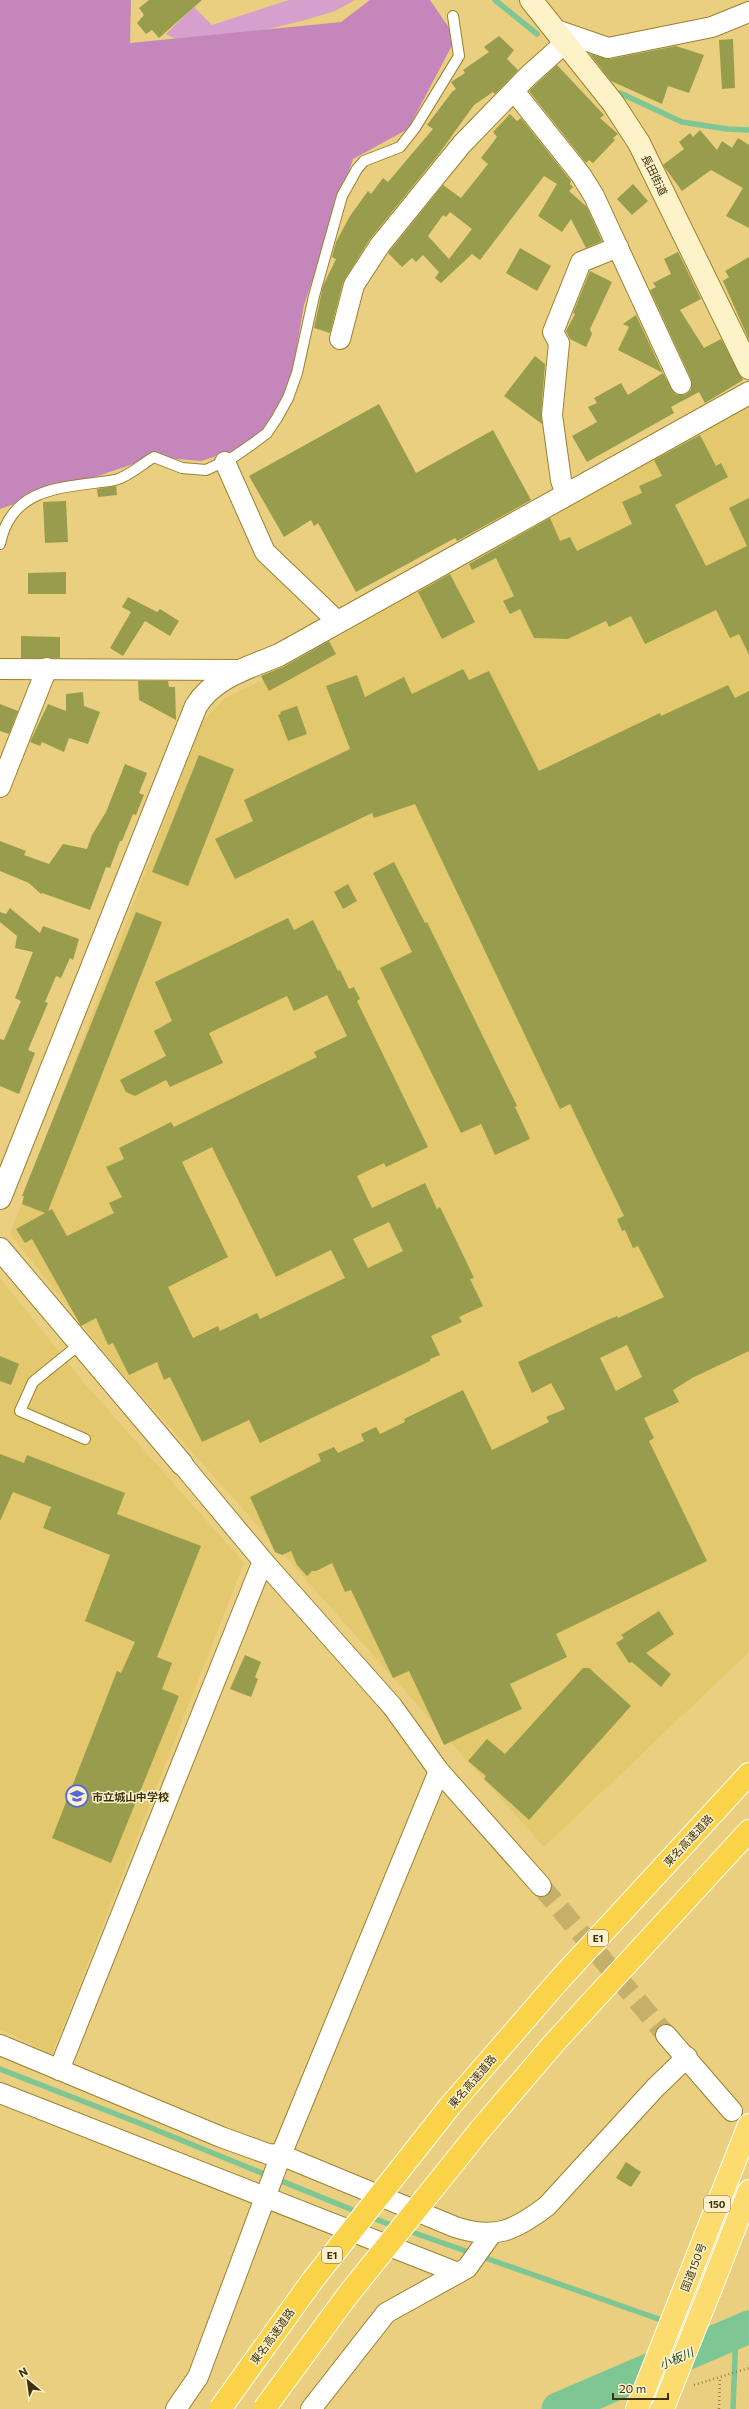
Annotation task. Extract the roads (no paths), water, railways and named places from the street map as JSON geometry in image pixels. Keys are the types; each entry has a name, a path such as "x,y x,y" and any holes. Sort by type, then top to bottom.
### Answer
{"highway":[{"name":"東名高速道路","path":"220,2409 312,2281 450,2106 561,1978 749,1774"},
{"path":"264,2409 352,2290 480,2130 555,2042 749,1831"},
{"name":"国道150号","path":"637,2409 749,2125"},
{"name":"150","path":"663,2409 749,2192"}],"main road":[{"name":"長田街道","path":"532,0 614,103 639,143 749,368"}],"street":[{"path":"340,339 354,285 380,245 462,144 514,91 561,36 608,48 712,27 749,12 743,0"},
{"path":"514,91 581,175 594,196 681,384"},
{"path":"566,495 561,480 552,415 559,343 553,332 581,262 618,247"},
{"path":"0,1198 196,706 207,690 243,670 278,655 749,393"},
{"path":"225,462 265,552 338,622"},
{"path":"0,787 47,668"},
{"path":"0,669 243,670"},
{"path":"0,1249 263,1561 392,1706 439,1771 541,1886"},
{"path":"59,2070 263,1561"},
{"path":"176,2409 198,2377 281,2155 439,1771"},
{"path":"666,2034 732,2111"},
{"path":"0,2045 248,2148 268,2154 281,2155 455,2227 488,2239"},
{"path":"311,2409 386,2313 463,2271 488,2239 530,2219 547,2206 655,2088 687,2057"},
{"path":"0,2093 266,2198 463,2271"}],"lane":[{"path":"0,544 7,524 20,507 42,492 59,487 116,480 154,457 171,465 196,471 206,470 225,462 267,433 288,398 297,373 314,296 342,196 364,161 400,147 415,128 459,56 459,46 453,26 454,16"},
{"path":"80,1344 33,1382 20,1411 85,1439"}],"waterway":[{"path":"495,0 537,34"},
{"path":"620,93 682,122 727,129 749,130"},
{"path":"0,2069 139,2123 360,2213"},
{"path":"368,2216 396,2227"},
{"path":"406,2230 667,2322"},
{"name":"小板川","path":"558,2409 749,2327"},
{"path":"733,2409 736,2331"},
{"path":"698,2332 718,2339"}],"tunnel":[{"path":"541,1886 666,2035"}],"place":[{"name":"市立城山中学校","path":"77,1796"}]}
